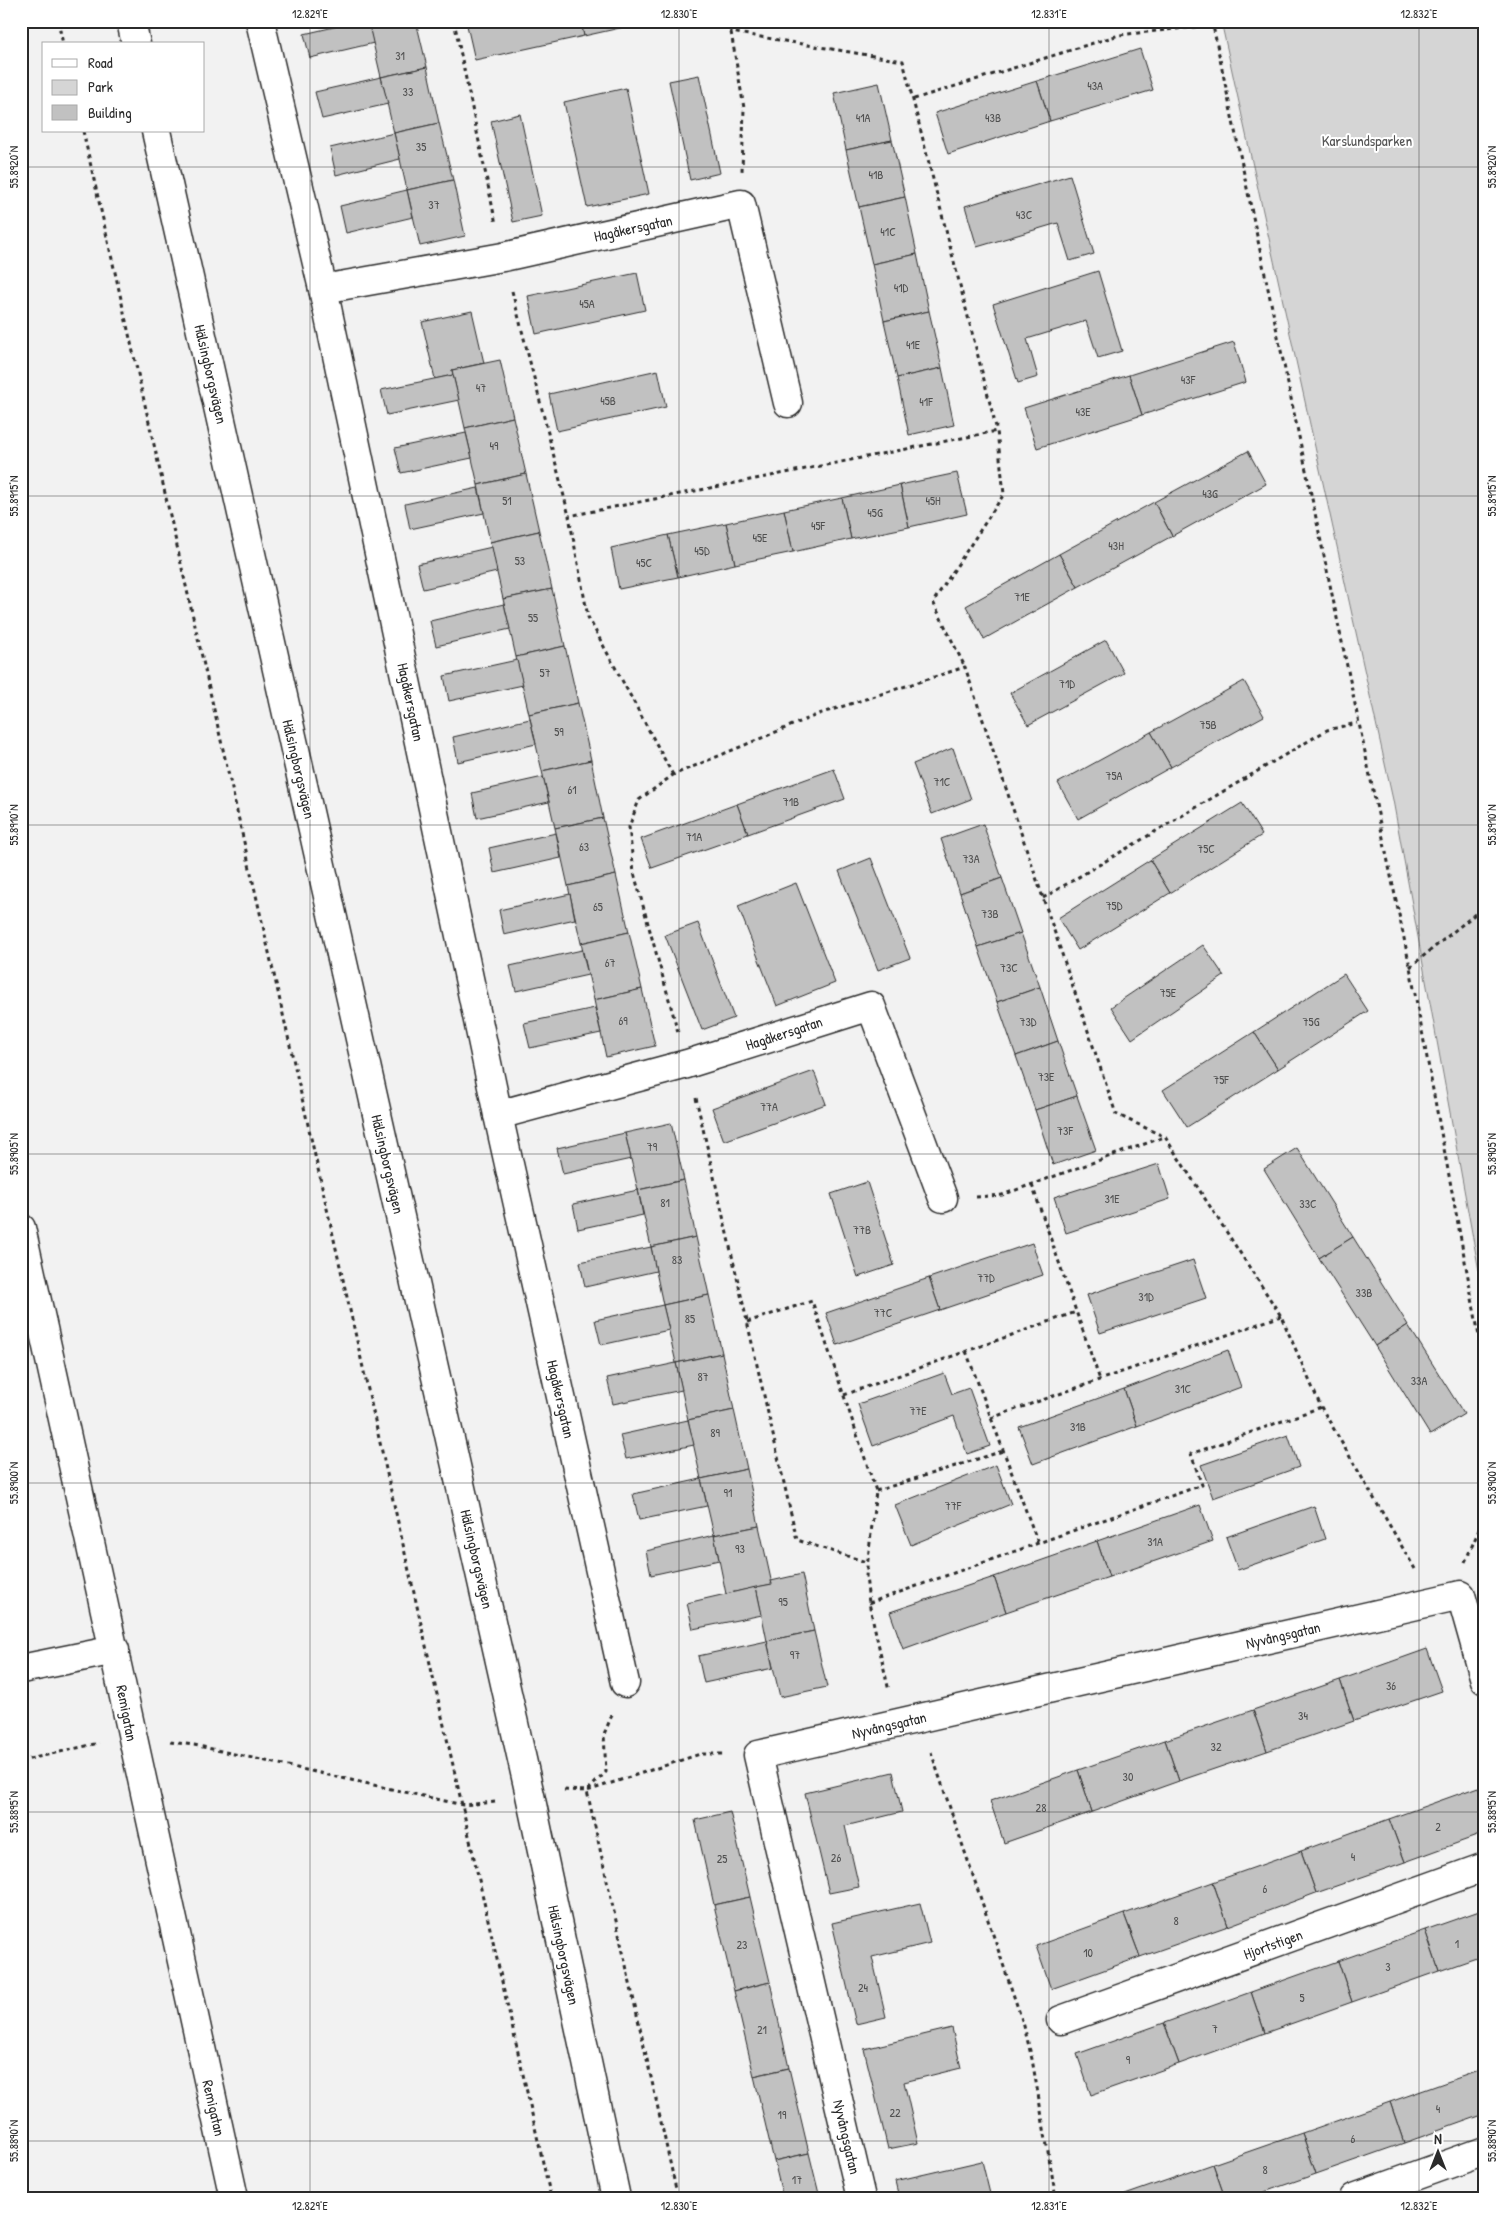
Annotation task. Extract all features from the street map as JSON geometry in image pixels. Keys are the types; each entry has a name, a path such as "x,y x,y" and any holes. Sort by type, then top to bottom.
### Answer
{"street":[{"path":"131,21 136,42"},
{"name":"Hagåkersgatan","path":"260,21 323,289 498,1115 625,1683"},
{"name":"Hälsingborgsvägen","path":"156,132 530,1795 616,2198"},
{"path":"741,204 788,403"},
{"name":"Hagåkersgatan","path":"323,289 503,257 741,204"},
{"name":"Hagåkersgatan","path":"498,1115 688,1064 871,1006 943,1198"},
{"name":"Remigatan","path":"21,1228 115,1650 131,1737 234,2198"},
{"path":"1461,1595 1485,1680"},
{"name":"Nyvångsgatan","path":"861,2198 758,1755 1461,1595"},
{"path":"21,1669 115,1650"},
{"name":"Hjortstigen","path":"1061,2020 1485,1867"},
{"path":"1354,2198 1485,2151"}],"path":[{"path":"58,21 63,42"},
{"path":"454,21 503,257 569,516 588,618 673,775"},
{"path":"729,21 744,108 741,204"},
{"path":"914,99 1119,35 1213,23 1357,723 1410,967 1485,1368"},
{"path":"731,32 904,61 997,431 1004,494 933,602 965,668 1116,1114 1165,1137 1281,1316 1321,1407 1416,1571 1461,1595 1466,1559 1485,1516"},
{"path":"83,132 551,2198"},
{"path":"569,516 997,431"},
{"path":"866,1562 797,1540 688,1064 634,873 629,827 639,800 673,775 819,714 965,668"},
{"path":"1043,898 1327,730 1357,723"},
{"path":"1410,967 1485,906"},
{"path":"943,1198 1002,1195 1165,1137"},
{"path":"1032,1185 1100,1380"},
{"path":"747,1322 812,1301 876,1491 866,1562 869,1603 896,1724"},
{"path":"844,1395 1076,1312"},
{"path":"991,1418 1281,1316"},
{"path":"966,1351 1038,1543"},
{"path":"869,1603 1202,1485 1192,1454 1321,1407"},
{"path":"876,1491 1003,1450"},
{"path":"587,1791 606,1772 604,1734 625,1683"},
{"path":"923,1718 929,1748 1024,2026 1032,2058 1056,2198"},
{"path":"21,1761 106,1741"},
{"path":"162,1741 194,1745 463,1805 501,1801"},
{"path":"556,1789 587,1791 700,1754 758,1755"},
{"path":"587,1791 678,2198"}],"green space":[{"name":"Karslundsparken","path":"1221,21 1485,21 1485,1304 1393,800"}],"building":[{"path":"360,21 368,21 374,43 310,58 304,34"},
{"path":"368,21 416,21 427,67 381,77"},
{"path":"466,21 581,21 584,36 475,60"},
{"path":"581,21 651,21 584,36"},
{"path":"1140,49 1153,90 1050,121 1037,81"},
{"path":"427,67 439,123 394,133 381,77"},
{"path":"699,75 720,173 690,180 669,81"},
{"path":"381,77 388,104 322,119 315,92"},
{"path":"1037,81 1050,121 948,154 935,113"},
{"path":"879,83 892,140 846,150 834,93"},
{"path":"626,88 649,194 587,207 564,102"},
{"path":"520,114 542,216 513,222 491,121"},
{"path":"439,123 453,180 407,190 394,133"},
{"path":"394,133 400,159 336,175 330,148"},
{"path":"892,140 905,197 859,207 846,150"},
{"path":"1070,175 1094,254 1070,261 1058,223 977,247 965,206"},
{"path":"453,180 465,236 420,246 407,190"},
{"path":"407,190 413,217 346,233 340,206"},
{"path":"905,197 917,254 872,264 859,207"},
{"path":"917,254 929,311 884,321 872,264"},
{"path":"1098,271 1122,351 1098,358 1086,321 1027,339 1038,377 1018,383 993,304"},
{"path":"637,273 645,310 536,334 528,296"},
{"path":"472,311 484,363 452,370 453,375 435,379 422,322"},
{"path":"929,311 942,368 897,378 884,321"},
{"path":"1234,342 1246,382 1142,415 1129,375"},
{"path":"500,360 513,417 465,428 452,370"},
{"path":"942,368 954,425 909,435 897,378"},
{"path":"658,370 666,407 557,431 549,394"},
{"path":"453,375 459,400 387,415 381,390"},
{"path":"1129,375 1142,415 1037,448 1024,408"},
{"path":"513,417 526,474 478,485 465,428"},
{"path":"466,433 472,458 401,473 395,448"},
{"path":"1248,451 1266,484 1172,536 1154,502"},
{"path":"957,473 967,514 909,527 900,485"},
{"path":"526,474 539,531 490,542 478,485"},
{"path":"900,485 909,527 851,539 842,498"},
{"path":"478,488 484,513 410,529 405,504"},
{"path":"842,498 851,539 793,552 784,510"},
{"path":"1154,502 1172,536 1078,587 1059,554"},
{"path":"784,510 793,552 735,564 726,523"},
{"path":"726,523 735,564 678,577 668,535"},
{"path":"539,531 552,589 503,599 490,542"},
{"path":"668,535 678,577 619,589 611,548"},
{"path":"492,547 497,572 423,589 417,564"},
{"path":"1059,554 1078,587 984,639 966,606"},
{"path":"552,589 565,646 516,657 503,599"},
{"path":"504,604 510,629 436,646 430,621"},
{"path":"1106,640 1124,673 1028,725 1010,693"},
{"path":"565,646 578,703 529,714 516,657"},
{"path":"517,660 523,685 449,701 444,676"},
{"path":"1244,681 1264,716 1171,767 1151,732"},
{"path":"578,703 591,760 542,771 529,714"},
{"path":"530,719 536,744 458,762 453,737"},
{"path":"1151,732 1171,767 1078,819 1058,783"},
{"path":"953,748 971,799 932,814 913,764"},
{"path":"591,760 603,818 555,828 542,771"},
{"path":"834,769 845,799 748,834 737,804"},
{"path":"543,777 549,802 477,818 472,793"},
{"path":"1242,803 1262,835 1170,893 1150,860"},
{"path":"737,804 748,834 652,868 641,839"},
{"path":"603,818 616,875 568,886 555,828"},
{"path":"983,824 1002,878 960,893 941,839"},
{"path":"556,833 561,858 494,873 489,848"},
{"path":"871,858 910,958 878,970 839,871"},
{"path":"1150,860 1170,893 1078,950 1058,918"},
{"path":"616,875 629,932 581,943 568,886"},
{"path":"1002,878 1021,933 978,947 960,893"},
{"path":"796,883 835,983 777,1006 738,906"},
{"path":"570,894 575,919 504,935 499,910"},
{"path":"698,923 734,1018 702,1030 665,935"},
{"path":"629,932 642,989 594,1000 581,943"},
{"path":"1021,933 1040,987 997,1002 978,947"},
{"path":"1203,945 1224,976 1132,1039 1111,1007"},
{"path":"582,950 588,975 516,991 510,966"},
{"path":"1344,974 1368,1011 1278,1069 1254,1032"},
{"path":"1040,987 1058,1041 1016,1056 997,1002"},
{"path":"642,989 655,1046 606,1057 594,1000"},
{"path":"595,1008 601,1033 530,1048 524,1023"},
{"path":"1254,1032 1278,1069 1187,1127 1163,1090"},
{"path":"1058,1041 1077,1096 1035,1110 1016,1056"},
{"path":"814,1071 826,1104 724,1141 712,1108"},
{"path":"1077,1096 1096,1150 1053,1165 1035,1110"},
{"path":"671,1123 684,1180 638,1190 625,1133"},
{"path":"625,1133 631,1159 563,1174 557,1148"},
{"path":"1297,1148 1353,1237 1319,1258 1264,1169"},
{"path":"1159,1164 1170,1199 1066,1233 1054,1197"},
{"path":"684,1180 696,1237 651,1247 638,1190"},
{"path":"867,1182 894,1265 858,1277 831,1194"},
{"path":"638,1190 643,1215 578,1229 573,1204"},
{"path":"696,1237 709,1295 663,1305 651,1247"},
{"path":"1353,1237 1408,1325 1375,1346 1319,1258"},
{"path":"1032,1243 1043,1275 940,1310 929,1278"},
{"path":"651,1247 656,1271 585,1287 580,1262"},
{"path":"1193,1260 1206,1298 1100,1333 1087,1295"},
{"path":"929,1278 940,1310 837,1345 826,1313"},
{"path":"709,1295 722,1353 676,1363 663,1305"},
{"path":"663,1305 669,1330 601,1345 595,1320"},
{"path":"1408,1325 1464,1414 1430,1435 1375,1346"},
{"path":"1228,1350 1241,1387 1137,1426 1124,1389"},
{"path":"722,1353 734,1410 688,1420 676,1363"},
{"path":"676,1363 682,1390 613,1404 607,1378"},
{"path":"944,1373 952,1394 969,1388 990,1446 967,1454 954,1416 873,1446 858,1404"},
{"path":"1124,1389 1137,1426 1033,1464 1019,1427"},
{"path":"734,1410 747,1469 701,1479 688,1420"},
{"path":"688,1420 694,1445 626,1459 620,1435"},
{"path":"1288,1435 1299,1467 1213,1498 1201,1465"},
{"path":"996,1465 1011,1504 911,1545 895,1505"},
{"path":"747,1469 759,1526 714,1535 701,1479"},
{"path":"701,1479 707,1506 639,1520 633,1494"},
{"path":"1200,1505 1213,1541 1109,1577 1097,1541"},
{"path":"1314,1506 1325,1539 1238,1570 1226,1537"},
{"path":"759,1526 772,1584 726,1594 714,1535"},
{"path":"714,1535 719,1560 651,1575 646,1551"},
{"path":"1097,1541 1109,1577 1006,1612 994,1577"},
{"path":"802,1574 814,1631 767,1641 756,1587 772,1584 771,1581"},
{"path":"994,1577 1006,1612 903,1649 890,1612"},
{"path":"756,1587 762,1615 693,1629 687,1603"},
{"path":"814,1631 827,1687 780,1697 767,1641"},
{"path":"767,1641 773,1668 704,1683 698,1656"},
{"path":"1427,1649 1442,1691 1354,1721 1340,1680"},
{"path":"1340,1680 1354,1721 1267,1751 1253,1710"},
{"path":"1253,1710 1267,1751 1179,1781 1165,1740"},
{"path":"1165,1740 1179,1781 1092,1812 1078,1770"},
{"path":"1078,1770 1092,1812 1004,1843 990,1801"},
{"path":"893,1772 902,1812 845,1826 859,1887 829,1893 805,1793"},
{"path":"1478,1787 1485,1806 1485,1833 1405,1862 1389,1819"},
{"path":"730,1812 750,1897 714,1905 695,1820"},
{"path":"1389,1819 1405,1862 1316,1893 1301,1851"},
{"path":"1301,1851 1316,1893 1228,1926 1213,1882"},
{"path":"1213,1882 1228,1926 1140,1957 1124,1914"},
{"path":"750,1897 770,1982 734,1991 714,1905"},
{"path":"920,1903 930,1943 872,1957 886,2017 856,2024 832,1923"},
{"path":"1485,1909 1485,1955 1439,1971 1425,1930"},
{"path":"1124,1914 1140,1957 1051,1989 1036,1946"},
{"path":"1425,1930 1439,1971 1352,2002 1338,1961"},
{"path":"1338,1961 1352,2002 1265,2033 1251,1992"},
{"path":"770,1982 789,2068 754,2076 734,1991"},
{"path":"1251,1992 1265,2033 1179,2064 1164,2023"},
{"path":"1164,2023 1179,2064 1091,2095 1077,2054"},
{"path":"952,2028 961,2068 904,2082 918,2143 888,2149 864,2049"},
{"path":"789,2068 809,2153 774,2161 754,2076"},
{"path":"1485,2069 1485,2089 1478,2071"},
{"path":"1478,2071 1485,2089 1485,2114 1404,2143 1390,2102"},
{"path":"1390,2102 1404,2143 1316,2174 1302,2133"},
{"path":"1302,2133 1316,2174 1247,2198 1225,2198 1213,2164"},
{"path":"809,2153 820,2198 783,2198 774,2161"},
{"path":"982,2161 991,2198 899,2198 895,2181"},
{"path":"1213,2164 1225,2198 1126,2198 1125,2195"},
{"path":"1485,2191 1485,2198 1467,2198"}]}
